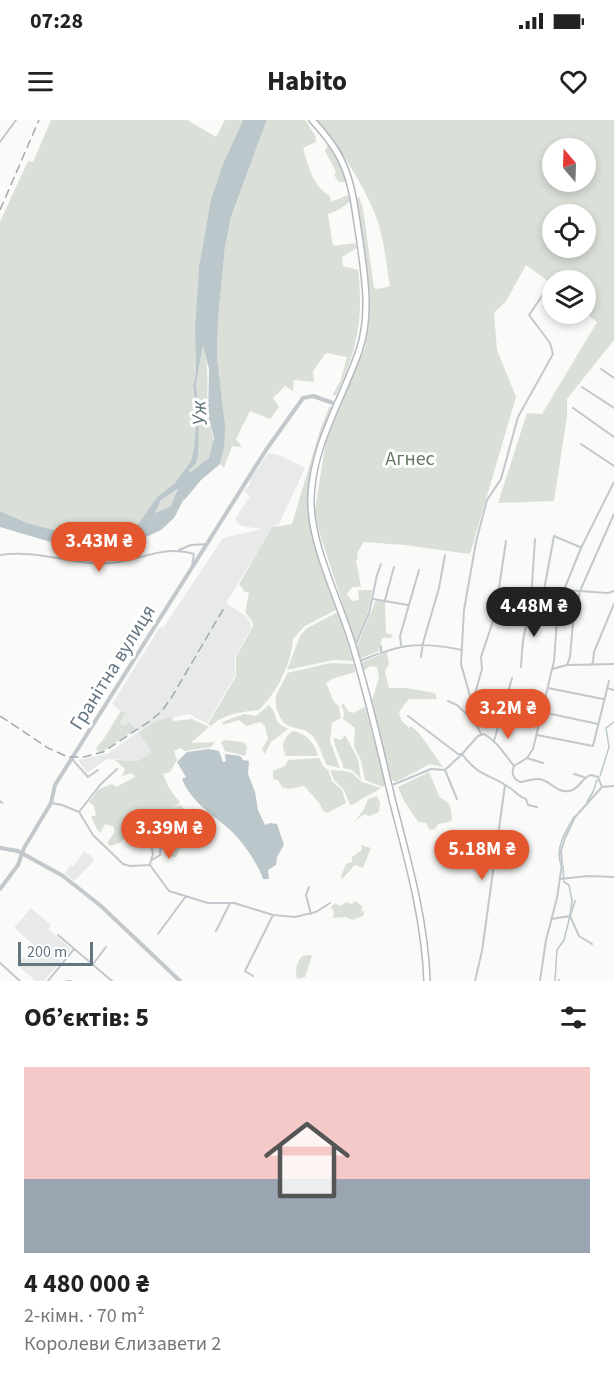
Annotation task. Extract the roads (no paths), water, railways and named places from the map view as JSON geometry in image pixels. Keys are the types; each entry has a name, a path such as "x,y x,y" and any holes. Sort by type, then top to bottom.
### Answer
{"highway":[{"path":"312,120 337,151 349,181 356,214 367,297 363,337 319,451 311,495 311,512 317,541 354,649 405,850 423,936 427,981"}],"street":[{"path":"0,142 16,120"},
{"path":"514,766 494,741 481,734 474,720 472,703 462,671 464,606 476,542 487,500 501,479 518,417 553,354 550,343 529,315 542,296"},
{"path":"601,369 614,378"},
{"path":"582,387 614,408"},
{"name":"Гранітна вулиця","path":"0,889 18,865 24,848 51,803 55,785 245,482 303,398 313,396 336,404"},
{"path":"573,408 614,437"},
{"path":"581,444 614,466"},
{"path":"602,787 601,780 591,775 585,777 570,791 561,790 538,779 524,782 517,780 512,773 514,766 527,758 533,749 555,655 557,620 564,590 581,548 614,482"},
{"path":"567,665 580,591 614,513"},
{"path":"539,617 554,536 581,548"},
{"path":"530,616 535,539"},
{"path":"472,703 482,669 481,657 496,610 506,541"},
{"path":"0,555 34,553 88,562 114,563 154,553 179,550 191,545 207,544"},
{"path":"179,550 194,554 191,564 193,567"},
{"path":"421,657 422,644 439,588 445,555"},
{"path":"354,649 369,613 381,564"},
{"path":"385,600 394,567"},
{"path":"402,646 400,636 419,570"},
{"path":"564,590 608,593 614,591"},
{"path":"373,599 409,605"},
{"path":"591,664 594,662 594,651 614,604"},
{"path":"496,610 515,614"},
{"path":"521,667 527,623 539,617 557,620"},
{"path":"357,662 402,646 422,644 462,650"},
{"path":"381,646 381,653"},
{"path":"552,669 567,665 614,663"},
{"path":"494,741 512,678"},
{"path":"537,735 593,746 609,681"},
{"path":"548,688 603,699"},
{"path":"607,688 614,690"},
{"path":"448,701 457,705 474,720"},
{"path":"542,712 598,724"},
{"path":"408,716 462,754 484,775 526,799 528,805 537,807"},
{"path":"389,786 431,769 445,770 481,734"},
{"path":"527,758 543,763"},
{"path":"72,759 88,777 98,770"},
{"path":"80,812 94,791 117,769"},
{"path":"445,770 458,799"},
{"path":"574,774 585,777"},
{"path":"475,981 482,951 505,785"},
{"path":"540,981 551,918 563,879 561,851 569,828 602,787 614,786"},
{"path":"51,803 80,812 93,835 121,862 127,865 150,865"},
{"path":"150,865 153,852 147,824 158,812"},
{"path":"152,860 160,855 161,840"},
{"path":"0,848 15,850 60,873 94,900 180,981"},
{"path":"150,865 166,888 174,893 208,903 230,903 273,915 295,917 322,910 330,903"},
{"path":"563,879 588,876 614,877"},
{"path":"309,887 306,895 311,914"},
{"path":"158,934 186,896"},
{"path":"575,901 569,916 579,936 592,944"},
{"path":"216,931 230,903"},
{"path":"253,976 245,971 273,915"},
{"path":"551,918 569,916"},
{"path":"58,935 112,981"},
{"path":"92,965 106,947"},
{"path":"48,981 74,949"},
{"path":"0,963 20,981"},
{"path":"51,977 55,981"}],"waterway":[{"path":"341,151 343,156"},
{"name":"Уж","path":"184,497 198,480"},
{"name":"Уж","path":"139,535 160,523"},
{"path":"600,776 609,747 606,728 614,722"},
{"path":"587,802 597,780"},
{"path":"561,865 560,846 574,817"},
{"path":"555,981 557,950 564,940 572,901 569,885 564,882 563,866"}],"railway":[{"path":"0,210 39,120"},
{"path":"0,716 48,748 68,757 84,757 103,752 162,711 224,608"}],"park label":[{"name":"Агнес","path":"410,458"}]}
